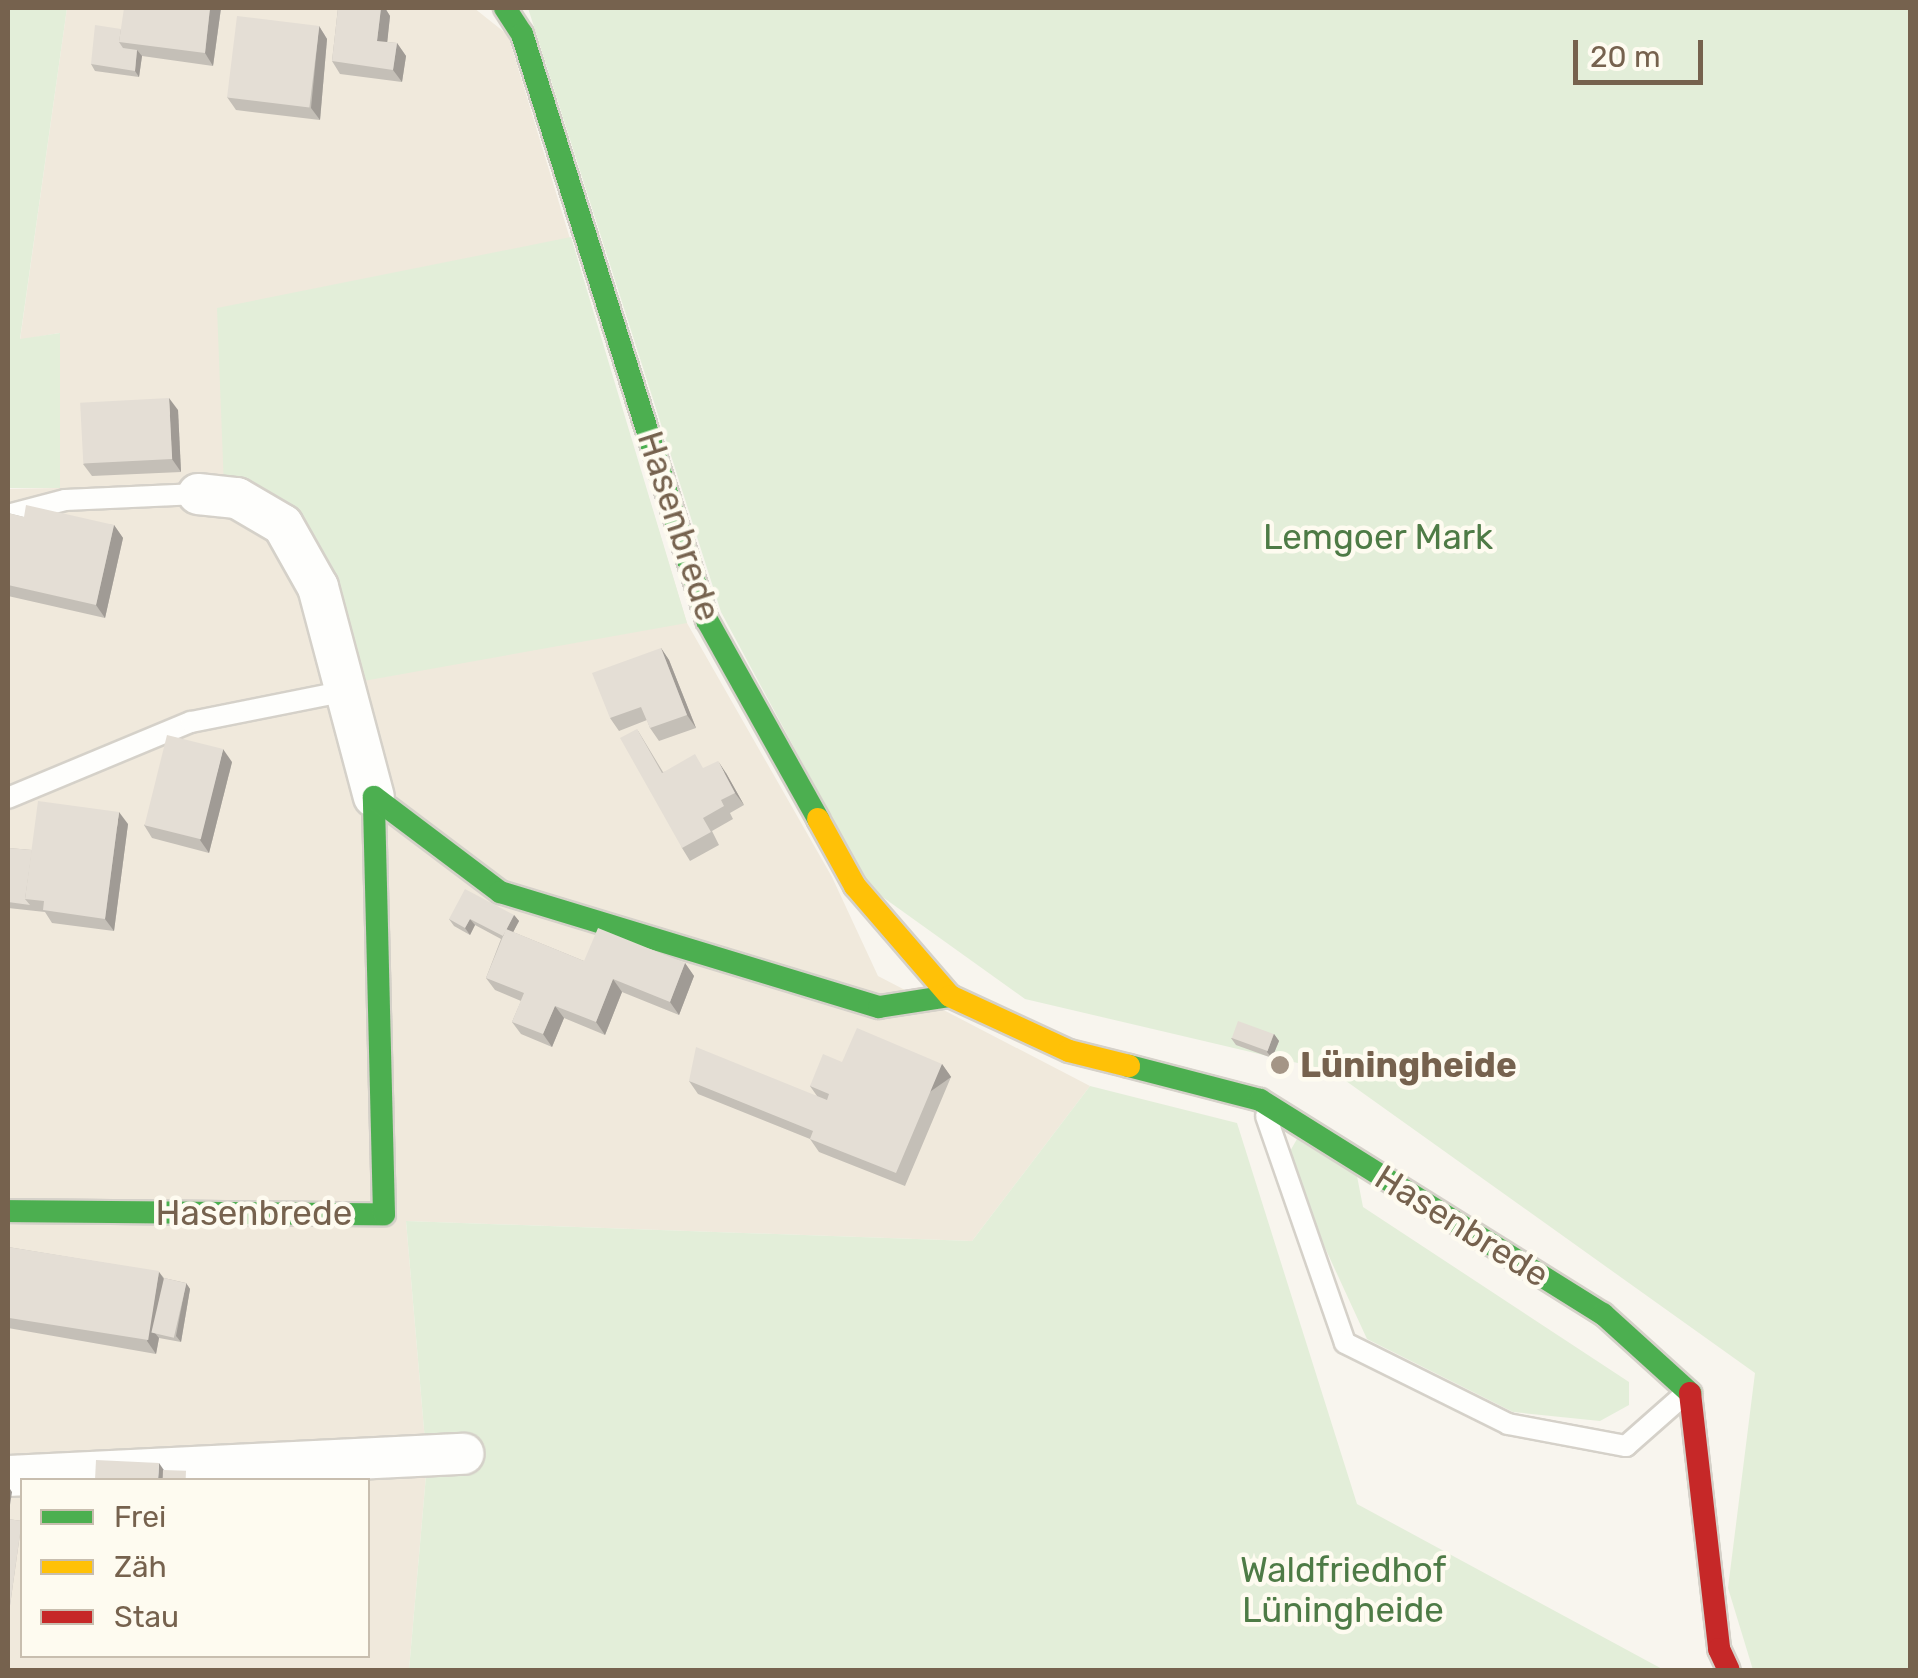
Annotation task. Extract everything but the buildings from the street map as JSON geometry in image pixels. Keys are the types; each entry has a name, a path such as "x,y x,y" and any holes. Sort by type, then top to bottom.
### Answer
{"street":[{"name":"Hasenbrede","path":"505,8 522,34 707,620 855,886 950,996 1069,1051 1260,1100 1603,1314 1690,1389"},
{"name":"Hasenbrede","path":"8,1212 384,1214 374,798 318,587 283,525 237,498 198,494"},
{"path":"374,798 500,892 879,1006 950,996"},
{"path":"1690,1389 1719,1649 1729,1670"},
{"path":"8,1476 463,1454"}],"lane":[{"path":"8,515 65,500 198,494"},
{"path":"8,798 191,722 346,691"},
{"path":"1260,1100 1345,1343 1508,1424 1626,1446 1690,1389"}],"shaded area":[{"path":"67,8 474,8 508,35 687,623 832,877 878,976 1090,1086 972,1241 406,1221 427,1464 409,1670 8,1670 8,489 59,488 59,333 20,340"}],"green space":[{"path":"8,8 67,8 20,339 60,333 60,488 8,488"},
{"name":"Lemgoer Mark","path":"528,8 1910,8 1910,1670 1753,1670 1728,1588 1755,1373 1332,1071 1025,999 870,888 721,612"},
{"path":"571,237 687,623 358,682 332,581 224,488 217,308"},
{"name":"Waldfriedhof Lüningheide","path":"1090,1086 1237,1123 1357,1504 1664,1670 409,1670 427,1464 406,1221 972,1241"},
{"path":"1297,1139 1357,1176 1363,1207 1629,1382 1629,1405 1600,1421 1513,1412 1367,1339 1292,1176 1289,1153"}],"traffic: fast":[{"path":"505,8 522,34 707,620 818,819"},
{"path":"8,1211 384,1214 374,797 500,892 879,1007 950,996"},
{"path":"1129,1066 1260,1100 1603,1314 1690,1393"}],"traffic: slow":[{"path":"818,819 855,886 950,996 1069,1051 1129,1066"}],"traffic: jam":[{"path":"1690,1393 1719,1649 1729,1670"}],"place":[{"name":"Lüningheide","path":"1280,1065"}]}
